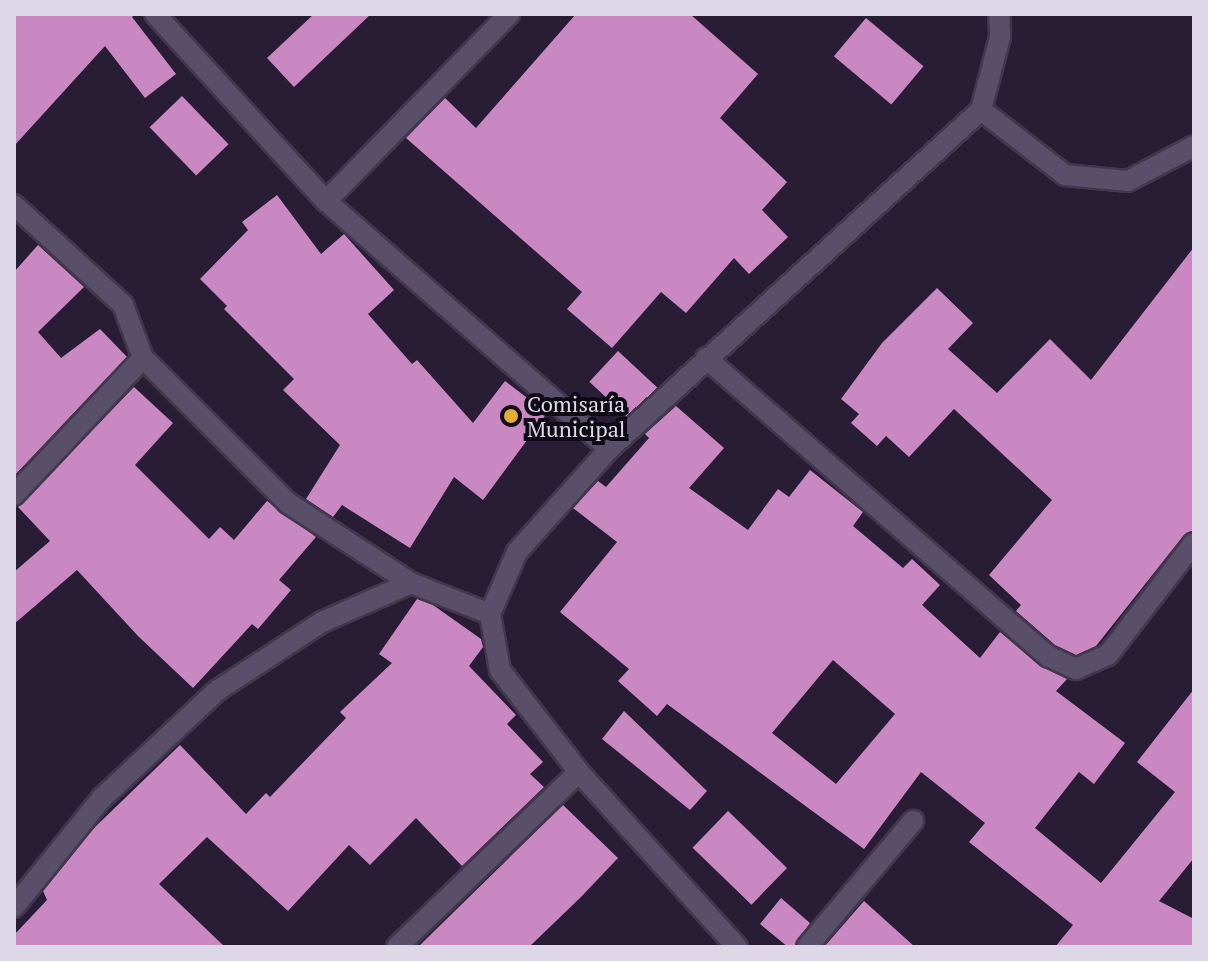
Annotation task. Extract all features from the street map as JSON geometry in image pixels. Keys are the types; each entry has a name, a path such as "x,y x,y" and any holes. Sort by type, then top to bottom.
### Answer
{"street":[{"path":"155,14 326,201 609,449"},
{"path":"326,201 509,14"},
{"path":"737,947 579,772 500,670 490,614 517,552 609,449 981,110 1000,37 999,14"},
{"path":"981,110 1065,175 1128,181 1194,146"},
{"path":"14,205 123,305 143,358 288,503 411,583 490,614"},
{"path":"14,495 143,358"},
{"path":"706,358 1048,656 1076,669 1108,655 1194,543"},
{"path":"14,907 102,798 218,690 322,622 411,583"},
{"path":"397,947 579,772"},
{"path":"807,947 913,821"}],"building":[{"path":"14,14 135,14 132,17 176,74 145,98 105,46 14,146"},
{"path":"314,14 371,14 294,87 267,58"},
{"path":"576,14 690,14 758,74 720,118 787,182 762,210 788,237 749,274 734,258 686,313 661,292 612,348 567,309 582,292 406,138 445,98 476,128"},
{"path":"866,18 923,66 891,105 834,56"},
{"path":"182,96 229,144 196,175 150,127"},
{"path":"277,195 321,254 344,234 394,290 368,314 412,364 417,360 473,423 505,381 547,413 483,500 454,477 410,548 342,505 333,517 306,499 340,445 283,390 294,379 224,309 227,306 200,279 248,230 242,222"},
{"path":"38,245 84,287 38,332 61,358 100,329 127,357 14,476 14,272"},
{"path":"1194,247 1194,530 1184,535 1096,646 1076,655 1055,645 1016,611 1021,605 989,575 1052,500 954,409 909,457 886,436 877,446 851,423 859,414 841,399 882,343 937,288 973,323 948,349 997,393 1050,339 1091,380"},
{"path":"618,351 657,388 629,419 589,382"},
{"path":"134,387 173,423 135,465 209,539 220,527 234,540 267,501 316,537 279,580 291,590 258,629 252,624 193,688 138,636 77,570 14,624 14,572 50,541 18,507"},
{"path":"676,406 724,448 689,488 748,530 778,489 789,497 810,470 863,512 853,526 903,568 912,559 940,585 922,605 980,658 1000,632 1040,666 1067,679 1056,691 1125,743 1094,784 1079,772 1035,828 1101,883 1175,792 1137,762 1194,689 1194,858 1159,901 1194,919 1194,947 1055,947 1073,925 969,842 985,823 921,772 864,849 667,704 657,716 618,681 629,669 560,612 617,542 573,508 598,481 606,487 649,438 645,434","holes":["833,660 895,714 836,784 772,733"]},
{"path":"417,599 433,605 481,639 483,647 469,666 516,715 507,724 543,762 530,774 544,787 462,866 416,818 370,865 349,845 288,911 207,837 159,884 225,947 14,947 14,935 47,900 43,891 94,828 180,745 246,814 266,793 270,797 346,718 340,712 392,663 379,654"},
{"path":"624,711 707,791 690,810 602,739"},
{"path":"563,805 618,858 581,897 529,947 418,947"},
{"path":"728,811 787,868 752,905 693,848"},
{"path":"781,898 810,923 794,947 788,947 760,924"},
{"path":"864,901 915,947 824,947"}],"place":[{"name":"Comisaría Municipal","path":"511,416"}]}
